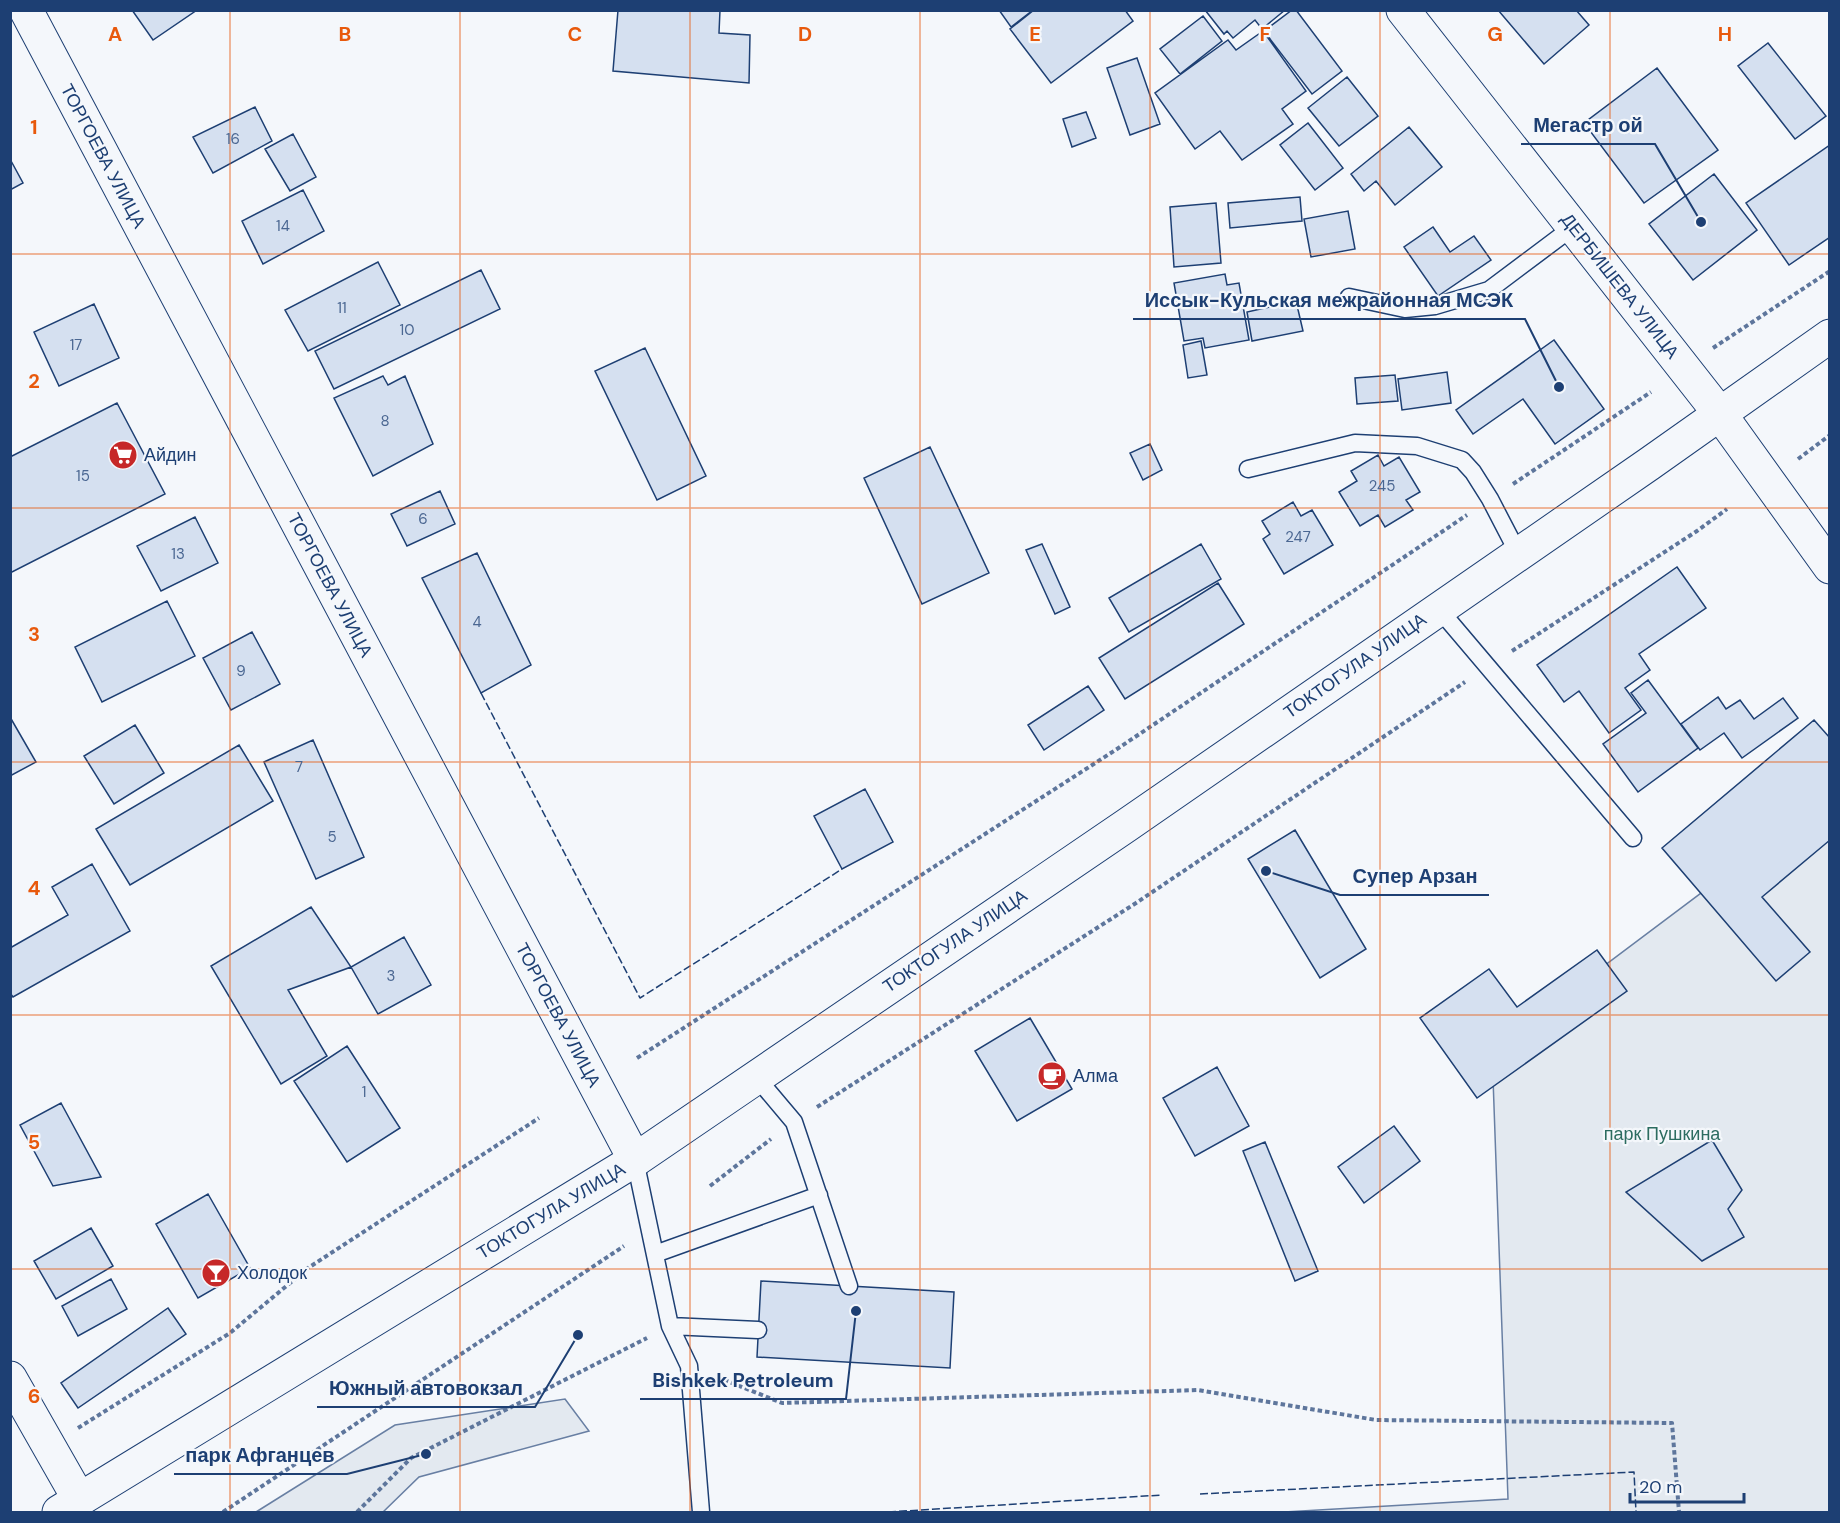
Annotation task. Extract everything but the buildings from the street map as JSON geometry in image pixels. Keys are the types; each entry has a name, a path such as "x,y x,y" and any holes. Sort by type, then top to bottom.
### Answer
{"main road":[{"name":"ТОРГОЕВА УЛИЦА","path":"26,10 635,1160"},
{"name":"ДЕРБИШЕВА УЛИЦА","path":"1403,10 1720,414 1830,567"},
{"name":"ТОКТОГУЛА УЛИЦА","path":"69,1506 635,1160 1117,831 1830,336"},
{"path":"10,1378 69,1506"}],"lane":[{"path":"1349,297 1405,309 1435,306 1489,290 1573,227"},
{"path":"1248,469 1355,443 1417,446 1462,460 1473,472 1490,499 1518,553"},
{"path":"1438,608 1633,838"},
{"path":"756,1077 794,1122 849,1286"},
{"path":"635,1160 670,1326 689,1366 700,1512"},
{"path":"655,1254 819,1195"},
{"path":"670,1326 758,1330"}],"path":[{"path":"1708,352 1746,324 1830,271"},
{"path":"637,1058 1117,749 1651,392"},
{"path":"1792,463 1830,435"},
{"path":"710,1186 794,1122 1136,903 1488,666 1698,531 1727,509"},
{"path":"70,1433 230,1333 308,1268 539,1118"},
{"path":"223,1512 627,1244"},
{"path":"357,1512 411,1458 670,1326"},
{"path":"689,1366 782,1403 1198,1390 1376,1420 1672,1423 1679,1512"}],"green space":[{"name":"парк Пушкина","path":"1829,797 1829,1512 1284,1512 1508,1499 1492,1050"},
{"path":"565,1399 589,1431 419,1477 383,1512 256,1512 395,1425"}],"fence":[{"path":"481,693 640,998 842,869"},
{"path":"1200,1494 1634,1472 1636,1512"},
{"path":"888,1512 1162,1495"}],"place":[{"name":"Мегастр ой","path":"1701,222"},
{"name":"Иссык-Кульская межрайонная МСЭК","path":"1559,387"},
{"name":"Айдин","path":"123,455"},
{"name":"Супер Арзан","path":"1266,871"},
{"name":"Алма","path":"1052,1076"},
{"name":"Холодок","path":"216,1273"},
{"name":"Bishkek Petroleum","path":"856,1311"},
{"name":"Южный автовокзал","path":"578,1335"},
{"name":"парк Афганцев","path":"426,1454"}]}
